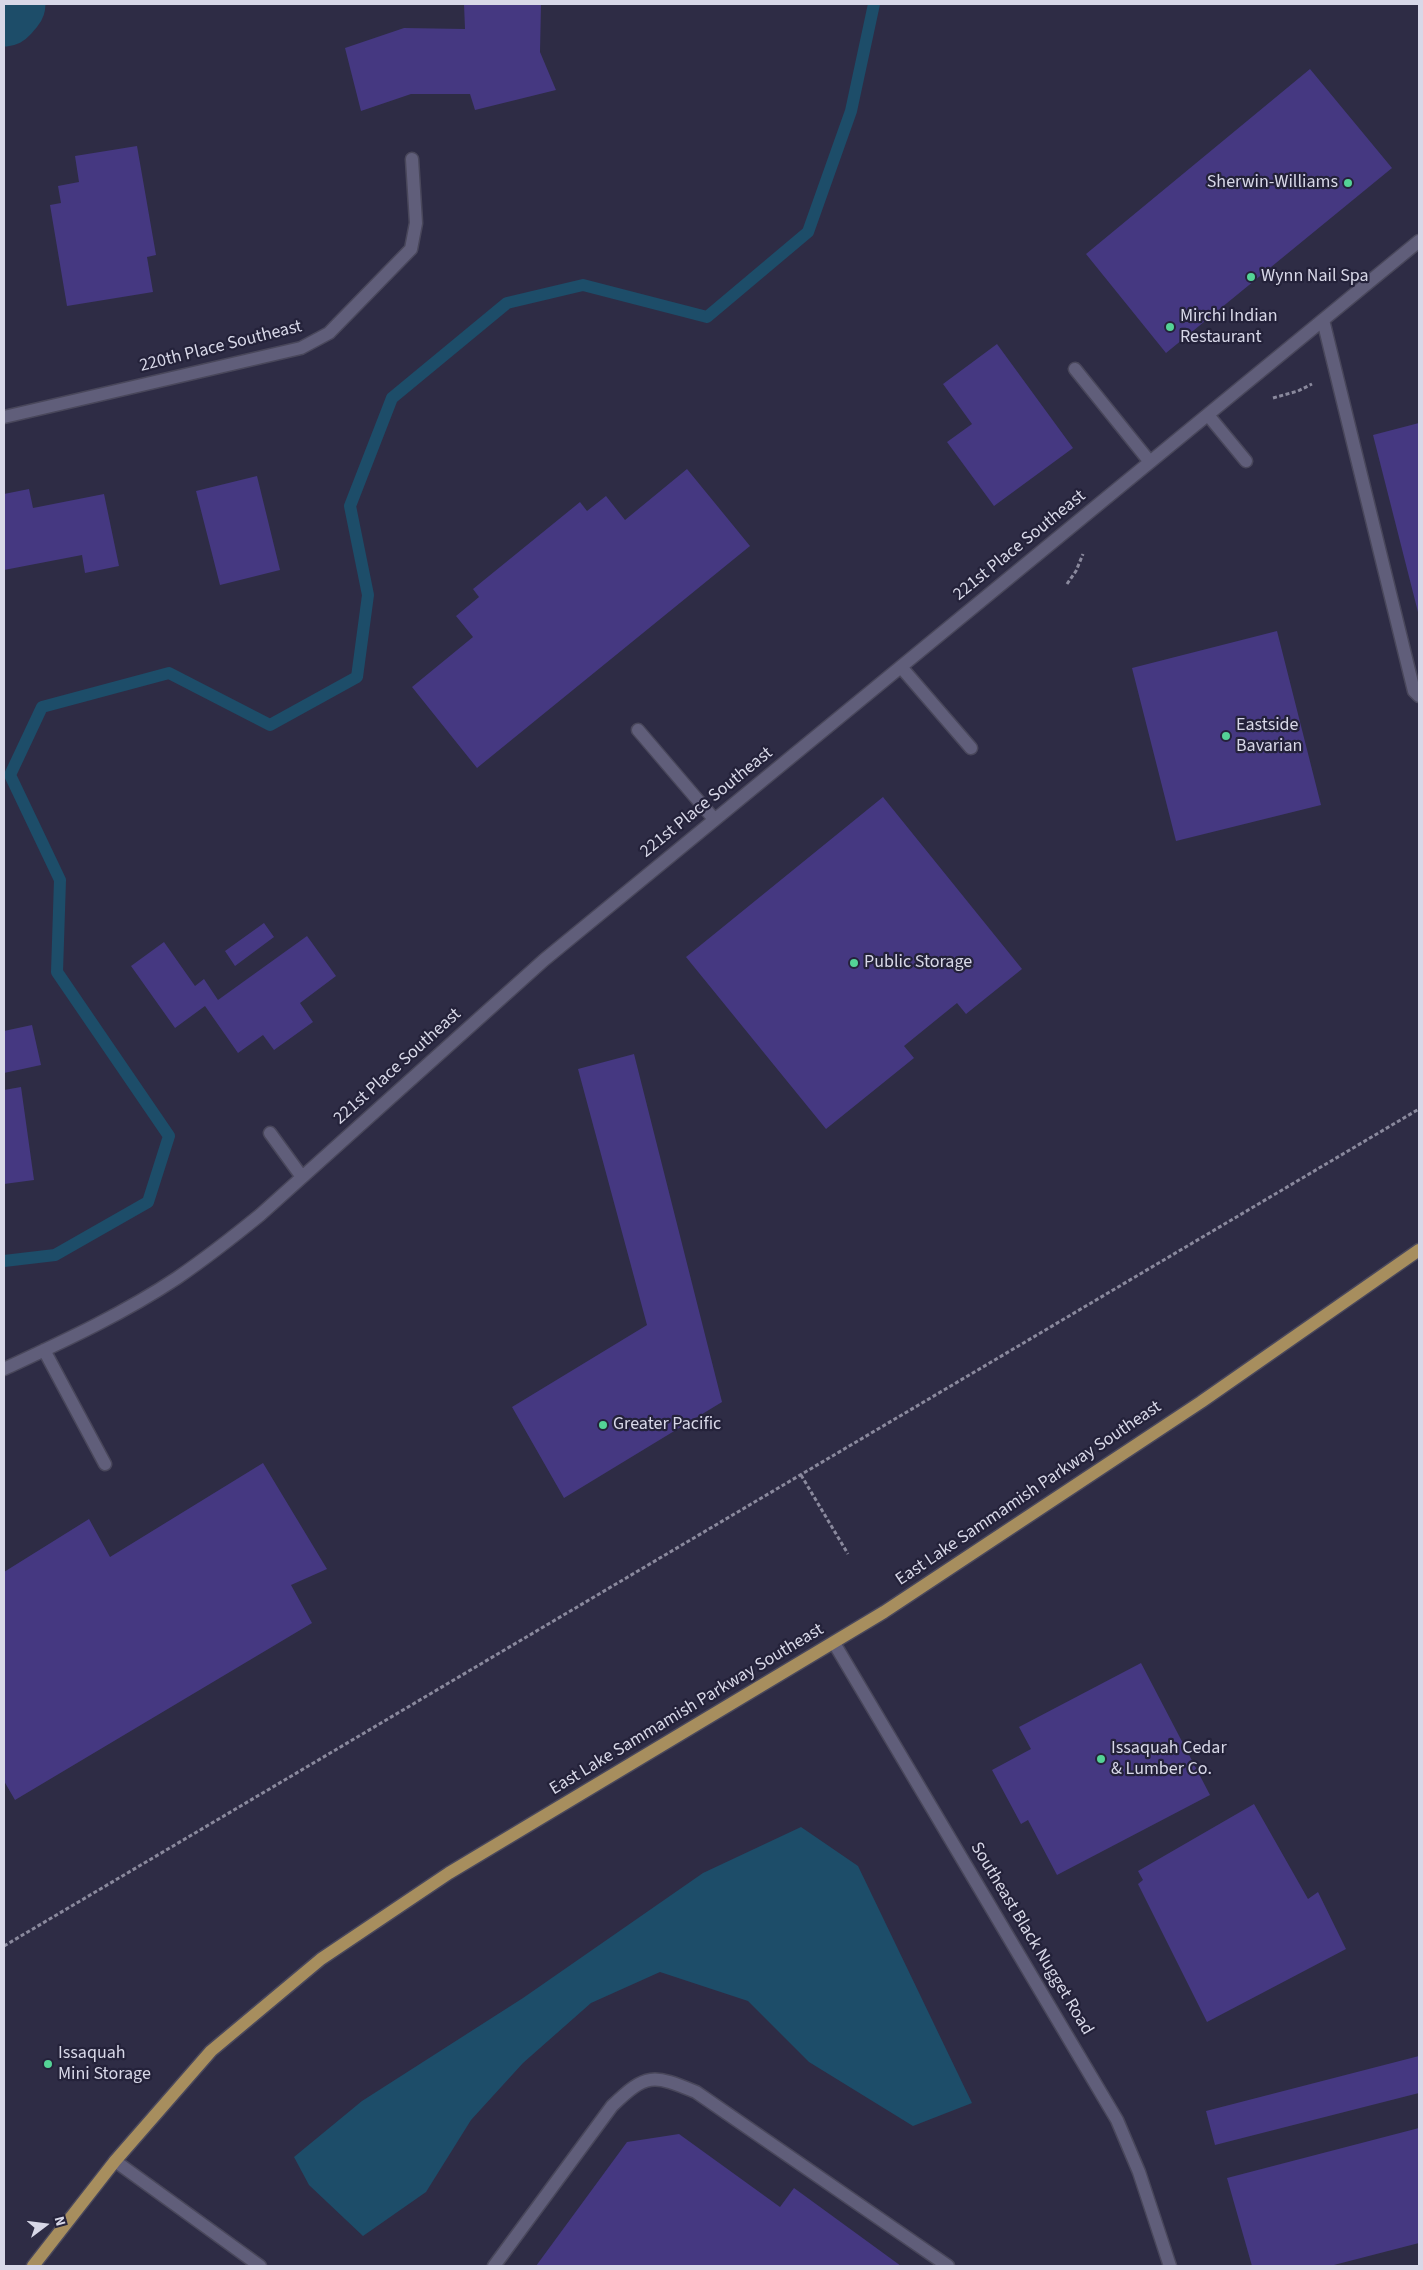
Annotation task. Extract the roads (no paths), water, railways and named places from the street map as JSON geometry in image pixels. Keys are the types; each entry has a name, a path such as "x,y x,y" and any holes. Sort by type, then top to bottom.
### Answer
{"main road":[{"name":"East Lake Sammamish Parkway Southeast","path":"34,2266 115,2161 211,2051 321,1959 449,1873 834,1643 1201,1402 1419,1250"}],"street":[{"name":"220th Place Southeast","path":"4,417 302,348 329,333 411,249 416,223 412,159"},
{"name":"221st Place Southeast","path":"4,1369 44,1350 176,1278 226,1242 302,1177 544,960 1419,241"},
{"path":"1323,320 1414,691 1419,696"},
{"path":"1075,369 1150,462"},
{"path":"1208,415 1246,461"},
{"path":"901,667 971,748"},
{"path":"638,730 714,819"},
{"path":"270,1133 302,1177"},
{"path":"44,1350 105,1464"},
{"name":"Southeast Black Nugget Road","path":"834,1643 1117,2120 1139,2172 1170,2266"},
{"path":"494,2266 612,2106 633,2086 649,2080 666,2079 696,2092 948,2266"},
{"path":"115,2161 260,2266"}],"water":[{"path":"801,1827 858,1866 972,2103 913,2126 809,2062 748,2001 660,1972 591,2003 523,2063 471,2120 426,2192 363,2236 309,2185 294,2157 362,2101 523,1998 703,1873"}],"waterway":[{"path":"4,11 10,4"},
{"path":"4,1261 55,1255 148,1202 169,1136 57,972 60,880 10,775 42,707 169,673 270,725 357,677 368,595 350,506 392,398 507,303 583,285 707,317 808,232 851,111 874,4"}],"place":[{"name":"Sherwin-Williams","path":"1348,183"},
{"name":"Wynn Nail Spa","path":"1251,277"},
{"name":"Mirchi Indian Restaurant","path":"1170,327"},
{"name":"Eastside Bavarian","path":"1226,736"},
{"name":"Public Storage","path":"854,963"},
{"name":"Greater Pacific","path":"603,1425"},
{"name":"Issaquah Cedar & Lumber Co.","path":"1101,1759"},
{"name":"Issaquah Mini Storage","path":"48,2064"}]}
